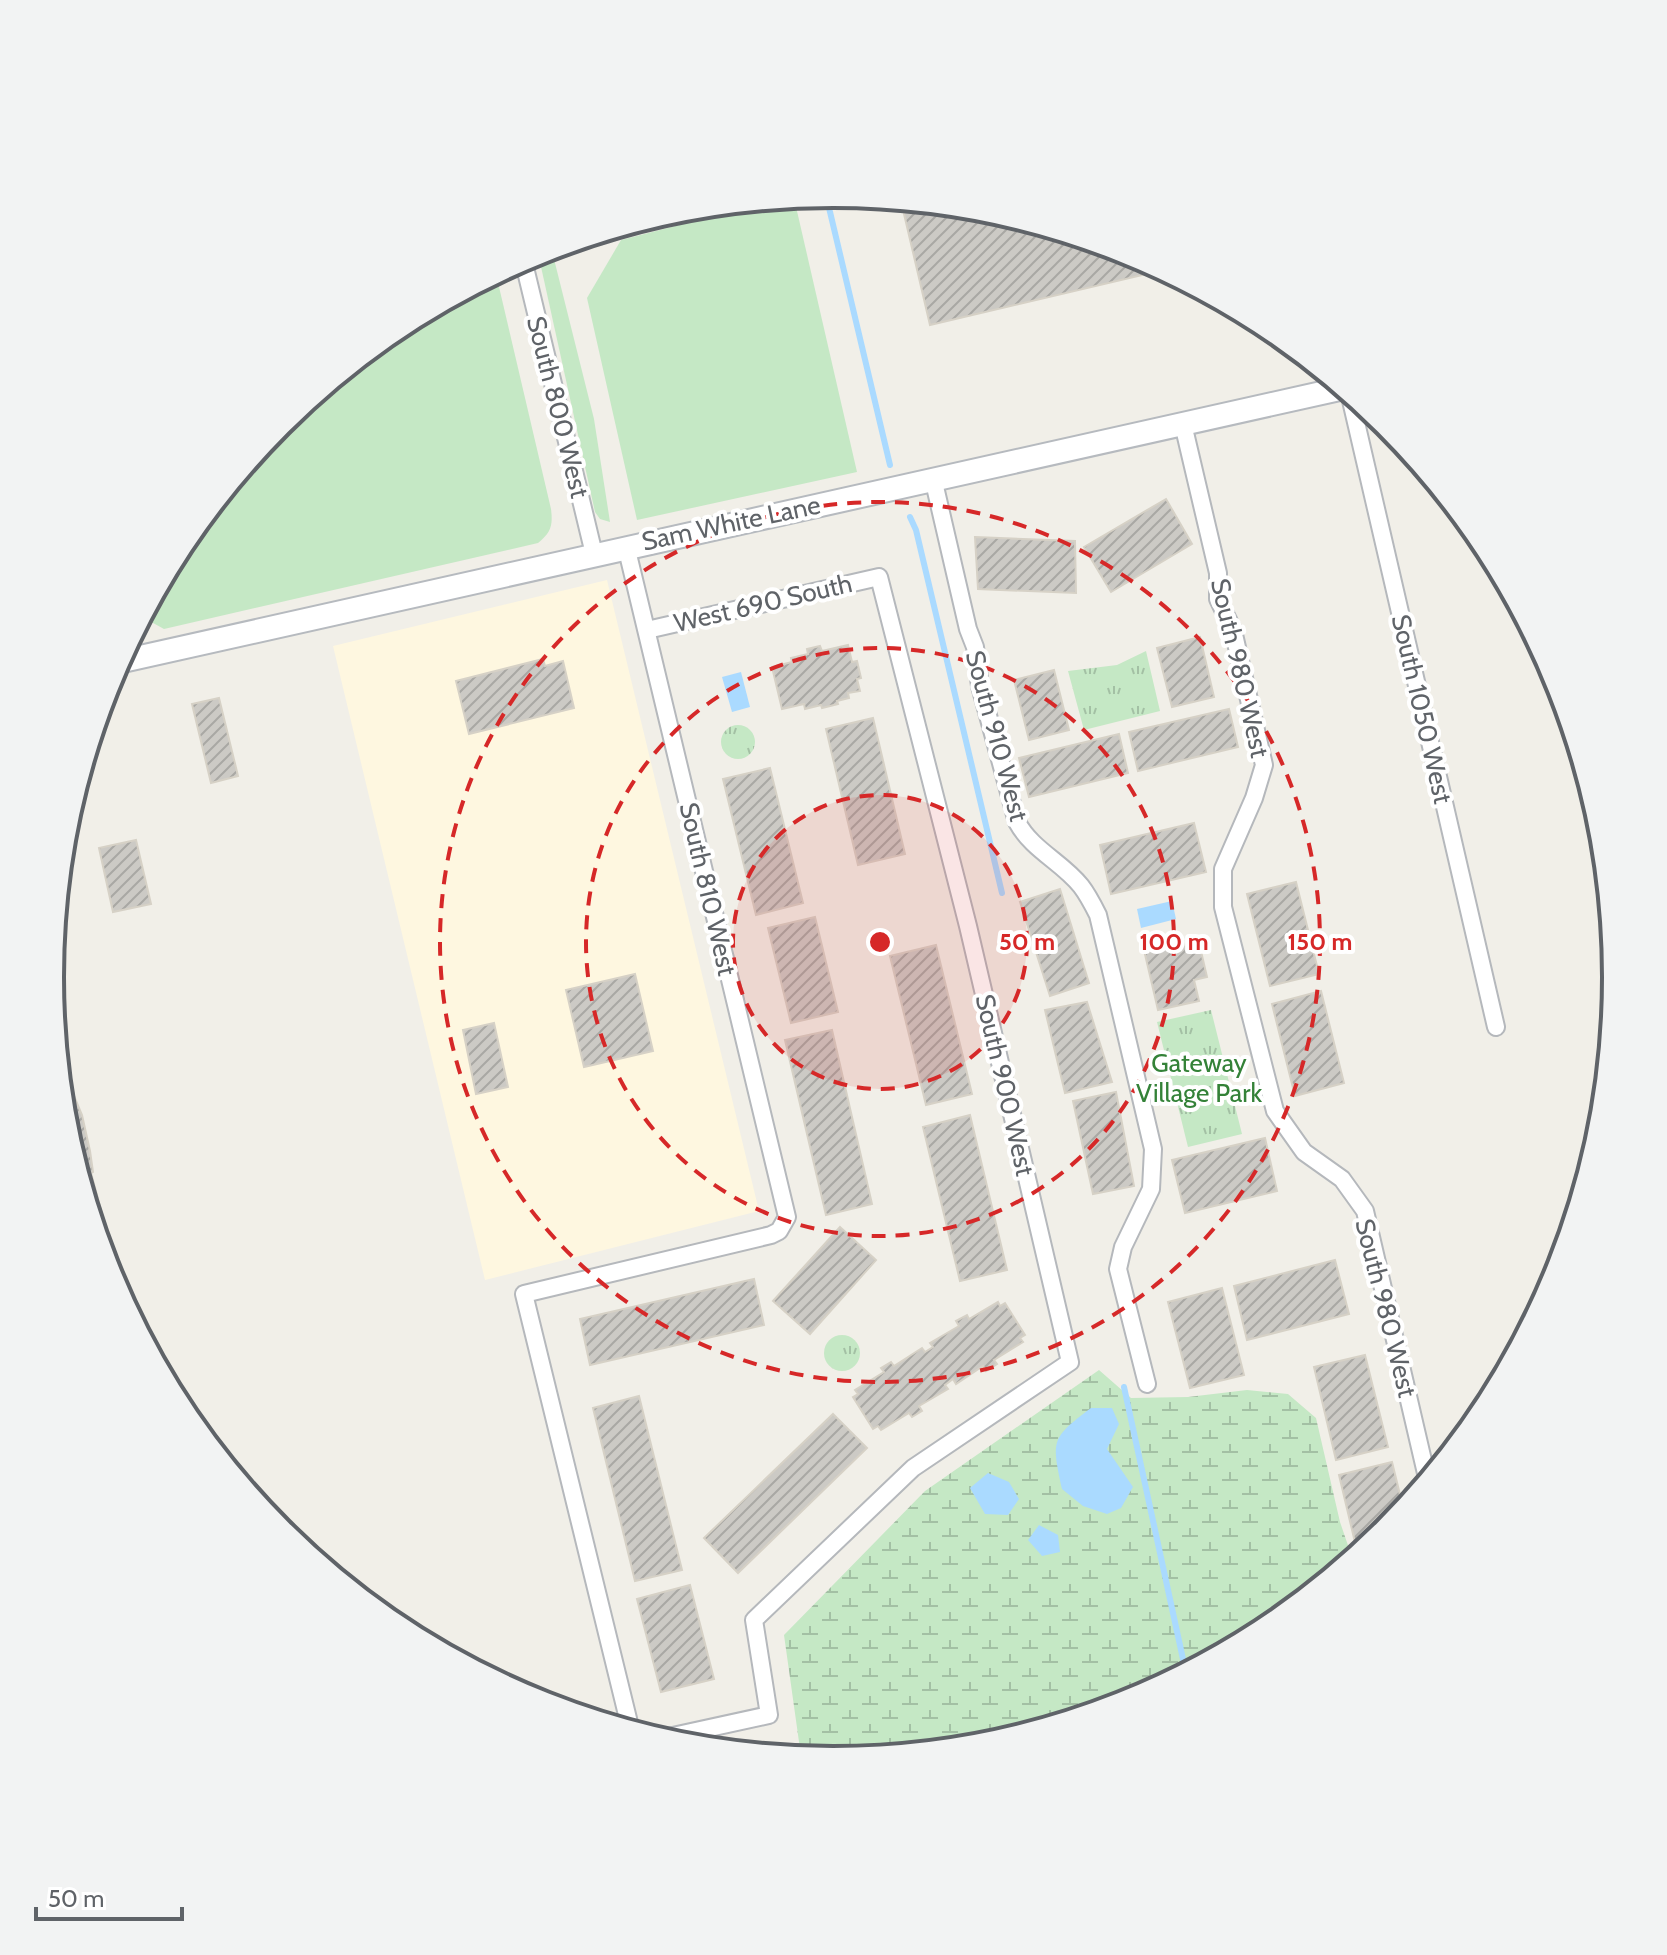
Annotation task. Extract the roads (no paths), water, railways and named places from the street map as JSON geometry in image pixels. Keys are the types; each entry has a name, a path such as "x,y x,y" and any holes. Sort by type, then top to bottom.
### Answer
{"street":[{"name":"South 800 West","path":"526,273 594,554"},
{"name":"Sam White Lane","path":"134,658 1331,391"},
{"name":"South 1050 West","path":"1353,410 1496,1027"},
{"name":"South 980 West","path":"1183,424 1218,573 1218,599 1233,630 1264,765 1254,798 1223,869 1223,907 1275,1111 1304,1152 1342,1179 1365,1211 1425,1469"},
{"name":"South 910 West","path":"933,478 968,629 975,647 980,686 1017,822 1023,834 1080,884 1098,915 1143,1105 1153,1149 1151,1189 1123,1247 1118,1269 1147,1384"},
{"name":"South 810 West","path":"626,546 787,1217 779,1231 751,1241 524,1294 628,1719"},
{"name":"West 690 South","path":"647,630 879,577"},
{"name":"South 900 West","path":"688,1733 769,1715 754,1620 913,1468 1070,1362 968,926 879,577"}],"water":[{"path":"741,672 750,707 732,712 722,677"},
{"path":"1172,901 1176,919 1141,928 1137,909"},
{"path":"1091,1408 1112,1408 1119,1424 1107,1449 1133,1487 1121,1508 1107,1514 1083,1506 1062,1489 1057,1460 1057,1442 1061,1434"},
{"path":"988,1473 1009,1482 1019,1499 1008,1515 985,1514 970,1488"},
{"path":"1039,1525 1058,1535 1060,1552 1042,1556 1028,1540"}],"waterway":[{"path":"829,208 890,465"},
{"path":"910,517 916,530 1002,893"},
{"path":"1124,1387 1184,1663"}],"park label":[{"name":"Gateway Village Park","path":"1199,1078"}]}
